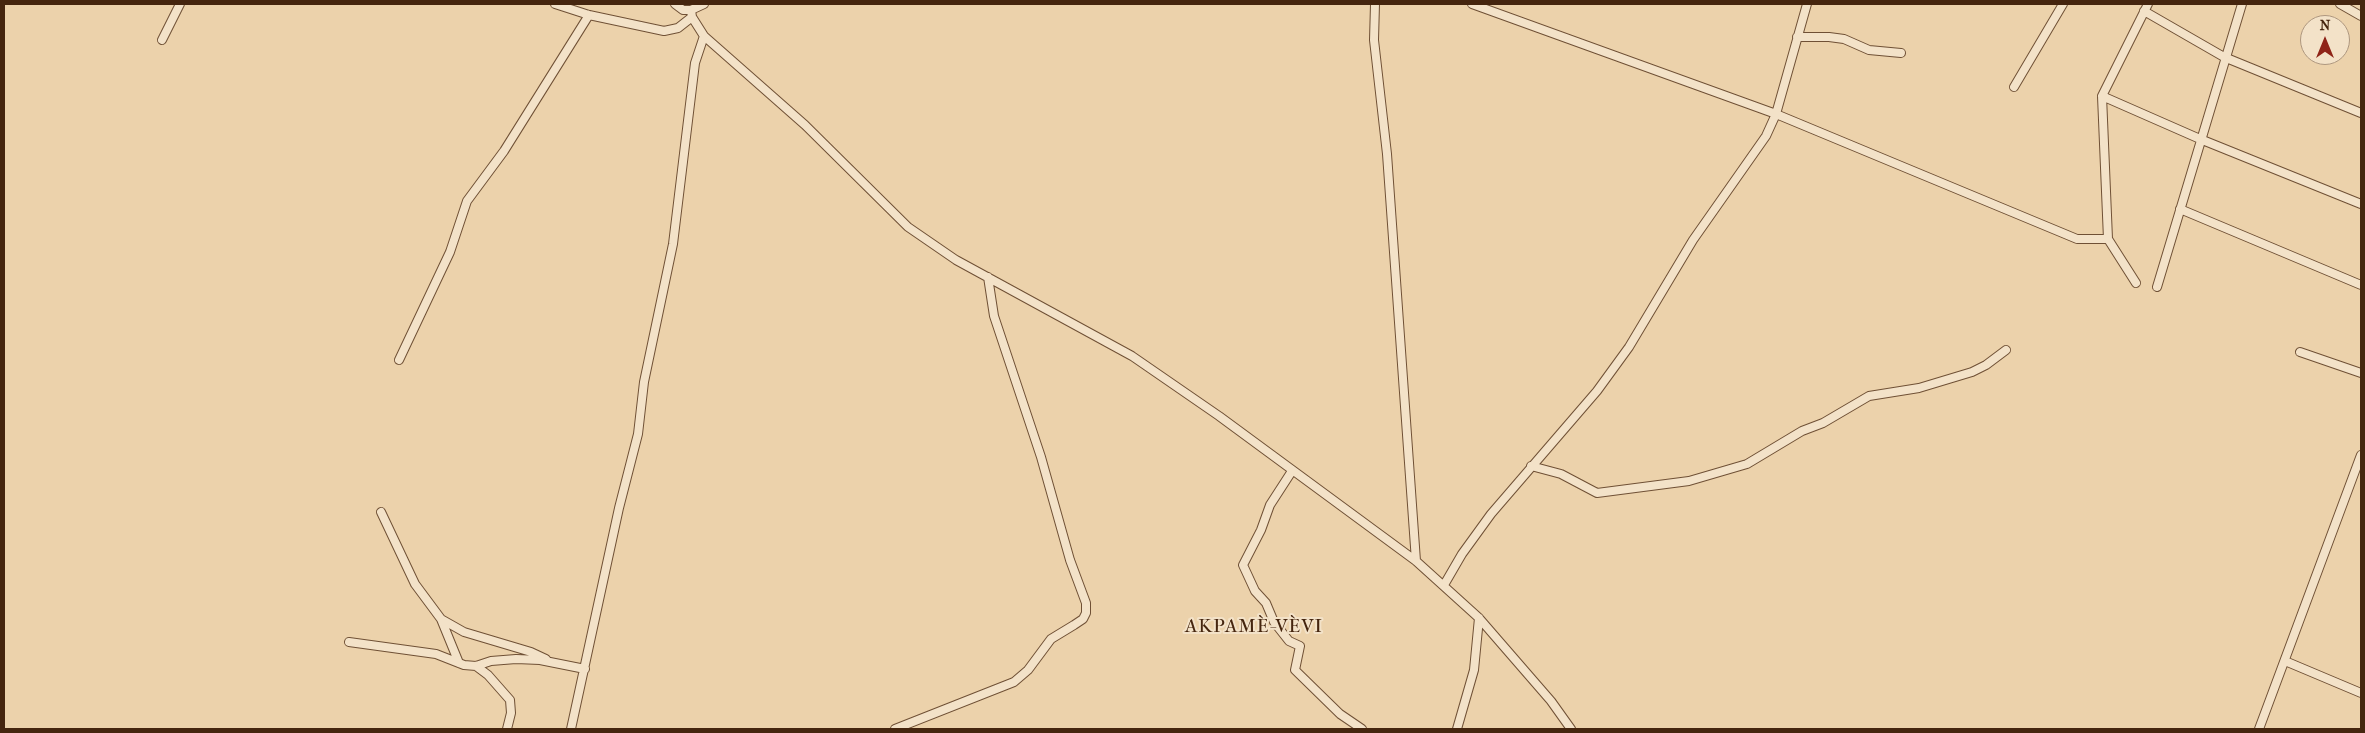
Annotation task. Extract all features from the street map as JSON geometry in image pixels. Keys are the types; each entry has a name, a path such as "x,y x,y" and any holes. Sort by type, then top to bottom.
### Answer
{"street":[{"path":"162,40 180,4"},
{"path":"555,4 589,15 664,31 678,28 692,13 704,4"},
{"path":"675,4 682,10 692,13 704,36 805,125 908,227 956,260 1132,356 1416,561 1479,618 1551,701 1571,729"},
{"path":"1374,4 1374,40 1387,154 1416,561"},
{"path":"1472,4 1776,114 2077,239 2108,239"},
{"path":"1444,585 1462,554 1491,514 1597,391 1629,347 1694,240 1766,136 1776,114 1806,4"},
{"path":"2014,87 2063,4"},
{"path":"2157,287 2224,57 2242,4"},
{"path":"2340,4 2361,16"},
{"path":"2136,283 2108,239 2102,96 2146,7 2224,57 2361,113"},
{"path":"399,360 450,252 467,201 504,151 589,15"},
{"path":"571,729 618,508 638,434 644,382 673,244 695,63 704,36"},
{"path":"1797,37 1844,39 1868,50 1901,53"},
{"path":"2102,96 2200,139 2361,204"},
{"path":"2180,209 2361,285"},
{"path":"895,729 1014,682 1028,670 1051,639 1079,622 1086,613 1086,603 1070,560 1041,457 994,316 988,277"},
{"path":"1531,466 1560,474 1597,493 1689,481 1747,464 1802,431 1823,422 1869,396 1919,388 1972,372 1986,365 2006,350"},
{"path":"2300,352 2361,373"},
{"path":"2259,729 2361,454"},
{"path":"1292,470 1270,505 1261,530 1243,565 1256,592 1266,603 1274,622 1289,641 1300,646 1294,670 1340,714 1362,729"},
{"path":"381,512 416,584 442,619 459,663"},
{"path":"1457,729 1474,670 1479,618"},
{"path":"442,619 464,632 531,652 550,661"},
{"path":"349,642 436,654 459,663 476,666 488,675 510,700 511,713 507,729"},
{"path":"476,666 491,661 516,658 550,661 585,669"},
{"path":"2285,660 2361,693"}],"district":[{"name":"AKPAMÈ-VÈVI","path":"1254,627"}]}
